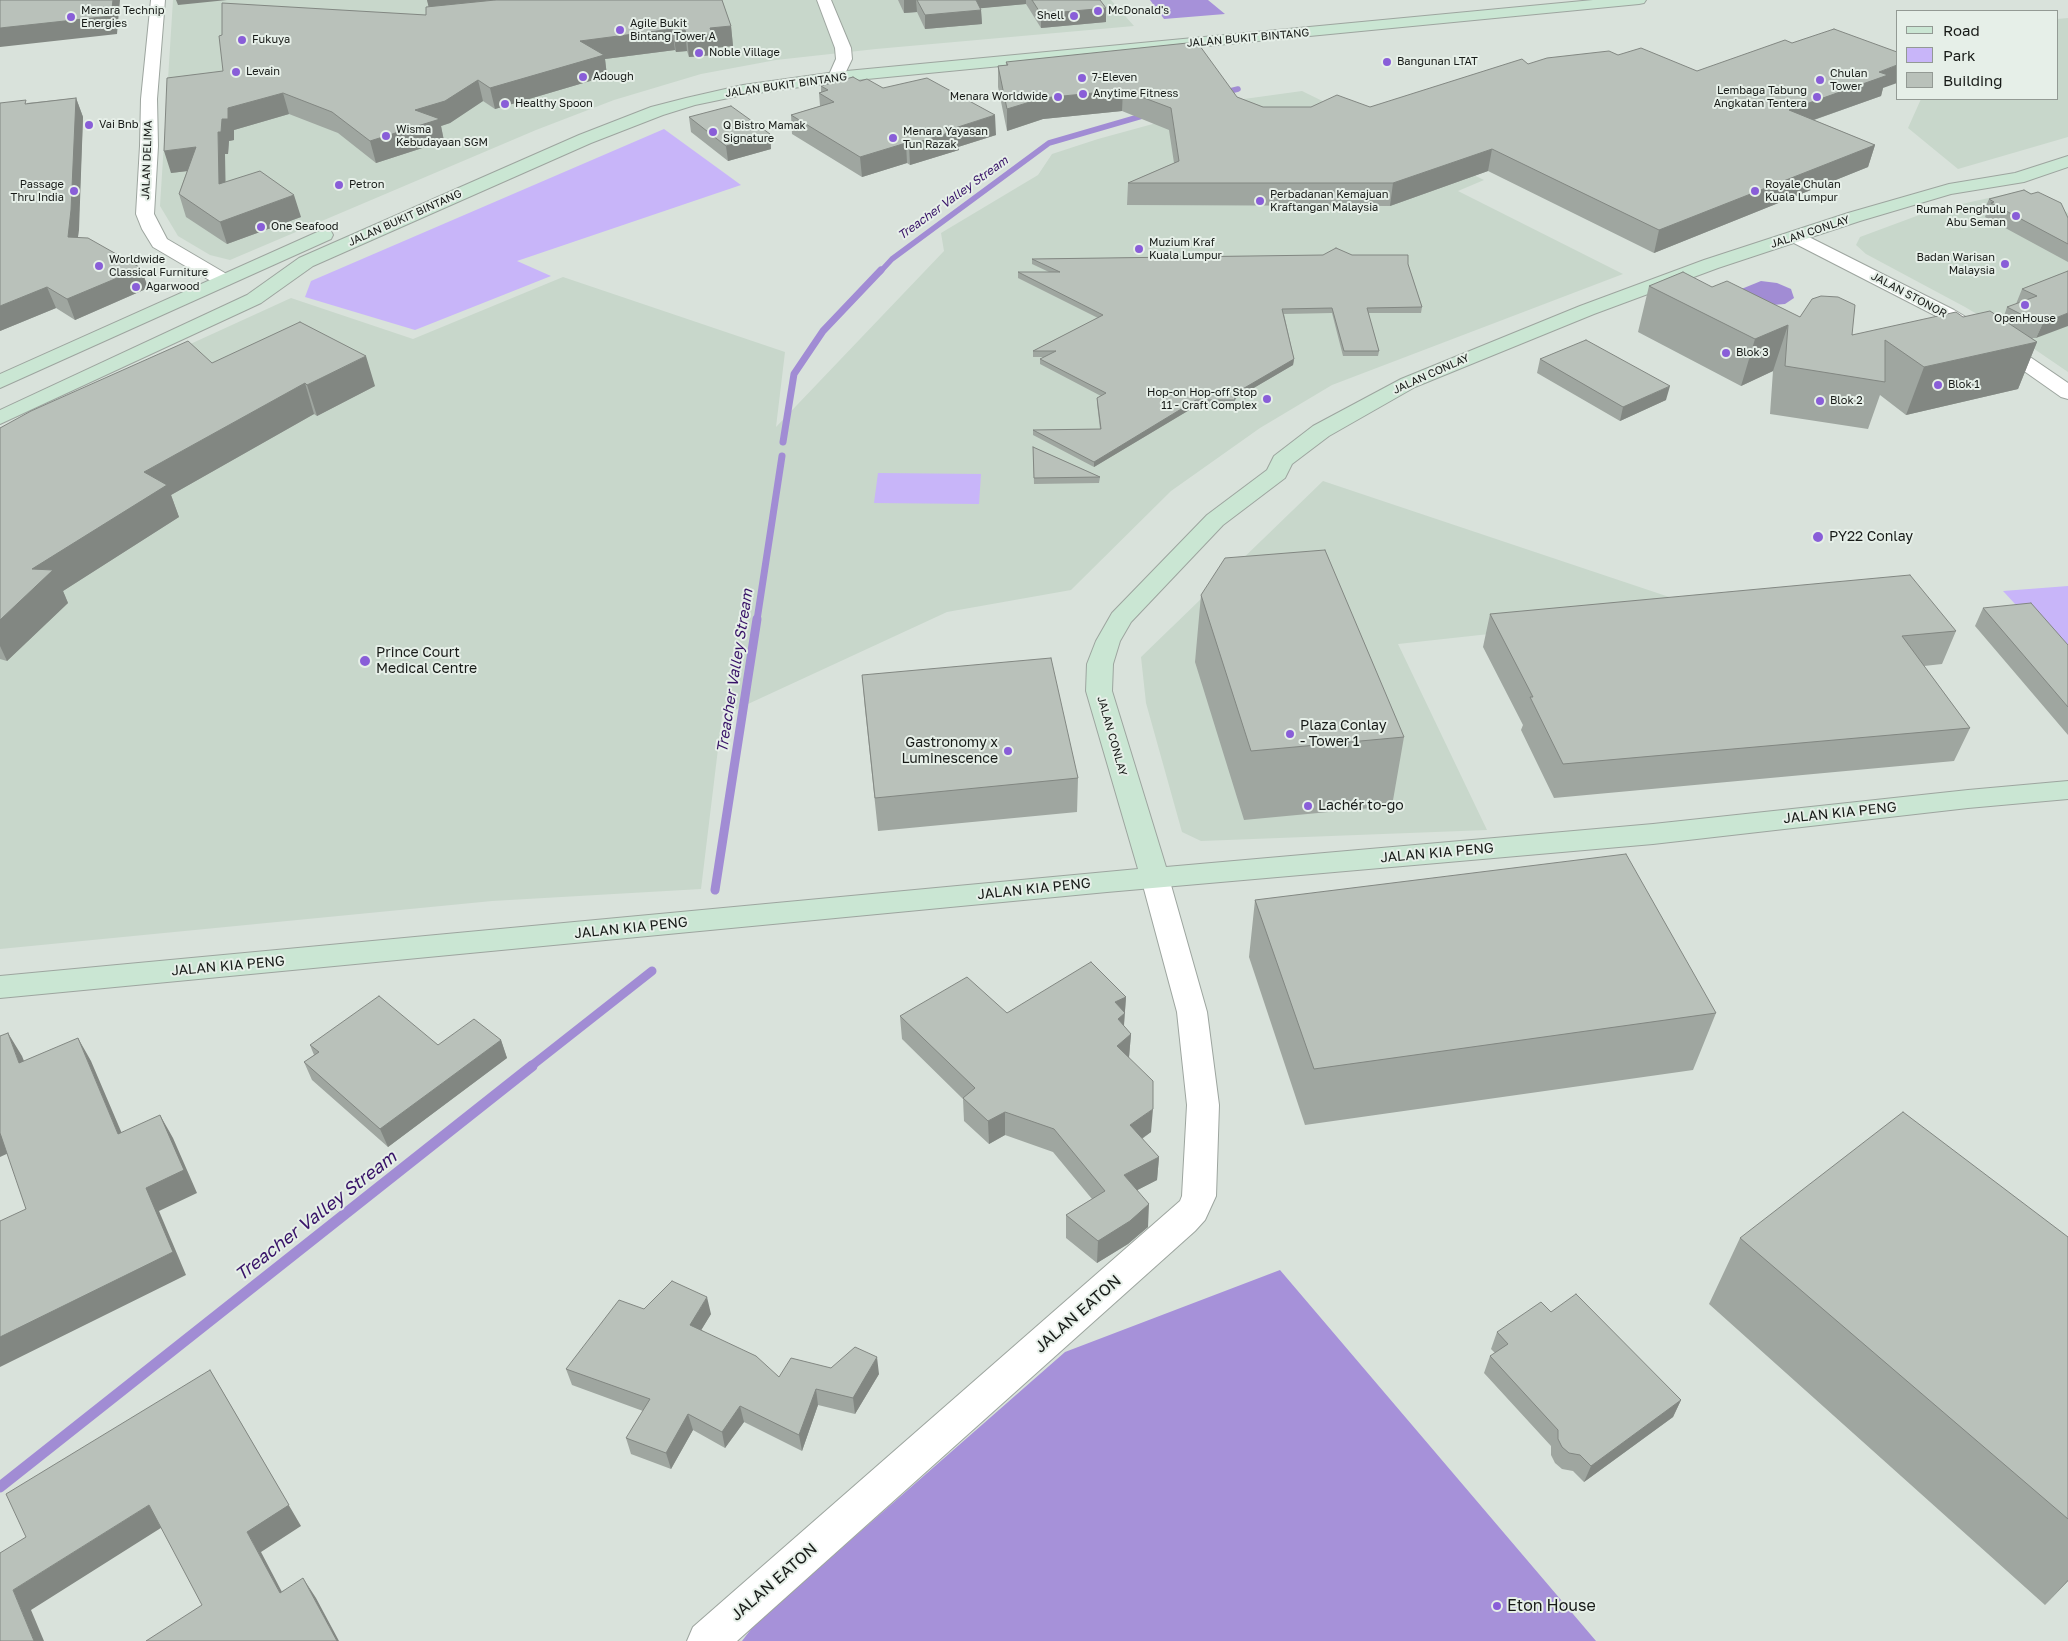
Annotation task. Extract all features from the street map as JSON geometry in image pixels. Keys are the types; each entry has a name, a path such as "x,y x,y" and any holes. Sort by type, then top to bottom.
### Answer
{"street":[{"name":"JALAN DELIMA","path":"158,0 149,98 150,146 145,214 151,230 160,243 223,280"},
{"path":"824,0 843,48 844,59 836,77"},
{"path":"1480,0 1499,7 1539,9"},
{"name":"JALAN BUKIT BINTANG","path":"0,418 254,299 306,262 585,138 657,111 692,101 743,90 836,77 1640,0"},
{"name":"JALAN BUKIT BINTANG","path":"828,62 862,57"},
{"name":"JALAN CONLAY","path":"1155,878 1099,691 1100,664 1108,641 1121,618 1215,520 1277,473 1282,460 1322,431 1408,383 1456,362 1688,272 1854,217 1949,189 2018,178 2068,161"},
{"name":"JALAN BUKIT BINTANG","path":"0,382 343,227"},
{"name":"JALAN STONOR","path":"1797,237 1970,328 2004,348 2068,393"},
{"path":"0,398 257,281 306,262"},
{"name":"JALAN KIA PENG","path":"0,987 1155,878 1653,834 1968,799 2068,790"},
{"name":"JALAN EATON","path":"707,1641 1183,1221 1193,1210 1199,1196 1203,1105 1201,1086 1192,1012 1155,878"}],"shaded area":[{"path":"173,0 1111,0 1134,26 776,60 701,74 614,100 536,130 230,260 210,255 178,236 160,206"},
{"path":"1150,0 1208,0 1225,14 1164,19"},
{"path":"2068,18 2068,137 1958,169 1908,128 1921,100 2058,100 2058,19"},
{"name":"Prince Court Medical Centre","path":"1302,91 1484,180 1458,191 1623,274 1332,385 1260,428 1171,491 1071,590 947,612 722,716 701,889 492,901 0,949 0,431 291,298 413,339 563,277 785,352 776,427 944,251 941,233 1038,175 1052,154 1098,139 1244,99"},
{"path":"2025,190 2068,213 2068,372 2024,342 1965,307 1866,254 1856,245 1860,237 1930,211"},
{"path":"1761,281 1777,283 1791,289 1794,298 1785,304 1772,305 1712,301"},
{"path":"1323,481 1708,610 1398,644 1487,830 1201,841 1182,832 1146,703 1141,657"},
{"path":"1280,1270 1596,1641 742,1641 755,1624 1065,1352"}],"green space":[{"path":"664,129 741,185 517,261 551,276 415,330 305,297 311,281"},
{"path":"878,473 981,474 979,504 874,503"},
{"path":"2068,586 2068,661 2003,591"}],"building":[{"path":"0,0 113,0 111,16 0,28"},
{"path":"495,0 722,0 731,26 710,28 712,34 687,36 685,30 673,31 672,29 580,41 604,55 490,88 478,80 445,101 415,110 440,119 370,141 332,112 283,93 228,108 228,119 222,119 221,132 218,132 219,184 260,171 294,195 220,222 179,194 196,147 164,151 167,78 223,71 219,36 222,35 222,3 426,15 426,7"},
{"path":"917,0 976,0 981,10 925,15"},
{"path":"1032,0 1100,0 1106,8 1041,14"},
{"path":"1834,29 1896,52 1896,65 1879,72 1888,75 1789,110 1875,145 1659,230 1492,149 1393,183 1128,183 1179,161 1171,108 1123,90 1043,98 1007,109 998,66 1008,65 1006,62 1197,42 1237,97 1263,107 1311,107 1337,95 1370,107 1522,59 1528,64 1547,58 1609,51 1618,55 1641,48 1697,71 1785,40 1792,43"},
{"name":"Menara Yayasan Tun Razak","path":"853,77 860,81 867,79 883,88 927,78 995,115 955,128 958,130 860,157 791,115 834,102 819,93 828,90 821,86"},
{"path":"76,98 68,237 88,238 141,268 67,299 47,287 0,306 0,103 26,100 25,104"},
{"path":"731,106 770,134 726,146 689,117"},
{"path":"2024,190 2031,194 2038,192 2061,203 2068,218 2068,244 1991,203 1994,202 1989,199"},
{"path":"1336,248 1352,255 1408,255 1408,264 1422,307 1367,308 1379,351 1344,351 1332,308 1282,309 1294,359 1234,394 1235,400 1196,400 1094,462 1033,430 1101,429 1097,398 1106,393 1040,359 1056,351 1033,351 1103,315 1018,272 1060,272 1032,259 1323,255"},
{"path":"2068,271 2068,313 2043,323 2038,323 2007,307 2037,296 2022,289"},
{"path":"1683,272 1712,287 1727,281 1800,317 1812,299 1821,296 1838,297 1855,305 1852,335 1956,312 1963,317 1990,311 2037,342 1924,367 1885,340 1885,382 1785,366 1788,325 1755,339 1649,286"},
{"path":"300,322 366,356 307,385 305,383 144,472 167,485 32,569 53,570 0,620 0,428 31,411 188,341 212,363"},
{"path":"1586,340 1670,386 1623,407 1540,359"},
{"path":"1033,447 1100,477 1034,478"},
{"path":"1325,550 1404,737 1251,751 1201,595 1225,558"},
{"path":"1910,575 1956,631 1902,636 1970,728 1563,764 1530,697 1533,697 1490,614"},
{"path":"2031,603 2068,645 2068,707 1983,608"},
{"path":"1051,658 1078,778 875,798 862,675"},
{"path":"1626,854 1716,1013 1314,1069 1255,900"},
{"path":"1091,962 1126,997 1115,1002 1125,1013 1118,1019 1131,1034 1117,1046 1153,1081 1153,1109 1130,1125 1159,1157 1124,1175 1149,1204 1130,1221 1098,1241 1066,1215 1105,1191 1054,1129 1005,1112 988,1121 963,1098 975,1088 900,1016 967,977 1007,1013"},
{"path":"379,996 438,1045 474,1019 501,1040 380,1129 304,1062 319,1052 310,1045"},
{"path":"8,1033 19,1063 78,1038 118,1134 160,1115 184,1170 146,1188 173,1252 0,1337 0,1221 26,1209 0,1133 0,1036"},
{"path":"1903,1112 2068,1237 2068,1519 1740,1238"},
{"path":"672,1281 707,1297 690,1325 756,1356 779,1377 791,1358 831,1368 855,1347 877,1357 853,1398 816,1389 799,1435 740,1406 722,1432 688,1414 666,1453 626,1438 650,1399 566,1369 619,1300 644,1309"},
{"path":"1576,1294 1681,1400 1591,1466 1580,1455 1569,1453 1562,1447 1558,1439 1558,1430 1490,1356 1508,1344 1497,1332 1541,1302 1551,1312"},
{"path":"210,1370 289,1505 247,1532 280,1593 303,1578 337,1641 146,1641 202,1605 149,1505 13,1590 34,1641 0,1641 0,1553 26,1537 6,1494"}],"waterway":[{"name":"Treacher Valley Stream","path":"1222,93 1238,89"},
{"name":"Treacher Valley Stream","path":"880,272 892,259 1049,143 1149,114"},
{"name":"Treacher Valley Stream","path":"783,442 794,374 823,331 881,270"},
{"name":"Treacher Valley Stream","path":"757,620 782,456"},
{"name":"Treacher Valley Stream","path":"715,890 757,619"},
{"name":"Treacher Valley Stream","path":"530,1067 652,971"},
{"name":"Treacher Valley Stream","path":"0,1487 532,1066"}],"place":[{"name":"McDonald's","path":"1098,11"},
{"name":"Shell","path":"1074,16"},
{"name":"Menara Technip Energies","path":"71,17"},
{"name":"Agile Bukit Bintang Tower A","path":"620,30"},
{"name":"Fukuya","path":"242,40"},
{"name":"Noble Village","path":"699,53"},
{"name":"Bangunan LTAT","path":"1387,62"},
{"name":"Levain","path":"236,72"},
{"name":"Adough","path":"583,77"},
{"name":"7-Eleven","path":"1082,78"},
{"name":"Chulan Tower","path":"1820,80"},
{"name":"Anytime Fitness","path":"1083,94"},
{"name":"Menara Worldwide","path":"1058,97"},
{"name":"Lembaga Tabung Angkatan Tentera","path":"1817,97"},
{"name":"Healthy Spoon","path":"505,104"},
{"name":"Vai Bnb","path":"89,125"},
{"name":"Q Bistro Mamak Signature","path":"713,132"},
{"name":"Wisma Kebudayaan SGM","path":"386,136"},
{"name":"Menara Yayasan Tun Razak","path":"893,138"},
{"name":"Petron","path":"339,185"},
{"name":"Passage Thru India","path":"74,191"},
{"name":"Royale Chulan Kuala Lumpur","path":"1755,191"},
{"name":"Perbadanan Kemajuan Kraftangan Malaysia","path":"1260,201"},
{"name":"Rumah Penghulu Abu Seman","path":"2016,216"},
{"name":"One Seafood","path":"261,227"},
{"name":"Muzium Kraf Kuala Lumpur","path":"1139,249"},
{"name":"Badan Warisan Malaysia","path":"2005,264"},
{"name":"Worldwide Classical Furniture","path":"99,266"},
{"name":"Agarwood","path":"136,287"},
{"name":"OpenHouse","path":"2025,305"},
{"name":"Blok 3","path":"1726,353"},
{"name":"Blok 1","path":"1938,385"},
{"name":"Hop-on Hop-off Stop 11 - Craft Complex","path":"1267,399"},
{"name":"Blok 2","path":"1820,401"},
{"name":"PY22 Conlay","path":"1818,537"},
{"name":"Prince Court Medical Centre","path":"365,661"},
{"name":"Plaza Conlay - Tower 1","path":"1290,734"},
{"name":"Gastronomy x Luminescence","path":"1008,751"},
{"name":"Lachér to-go","path":"1308,806"},
{"name":"Eton House","path":"1497,1606"}]}
